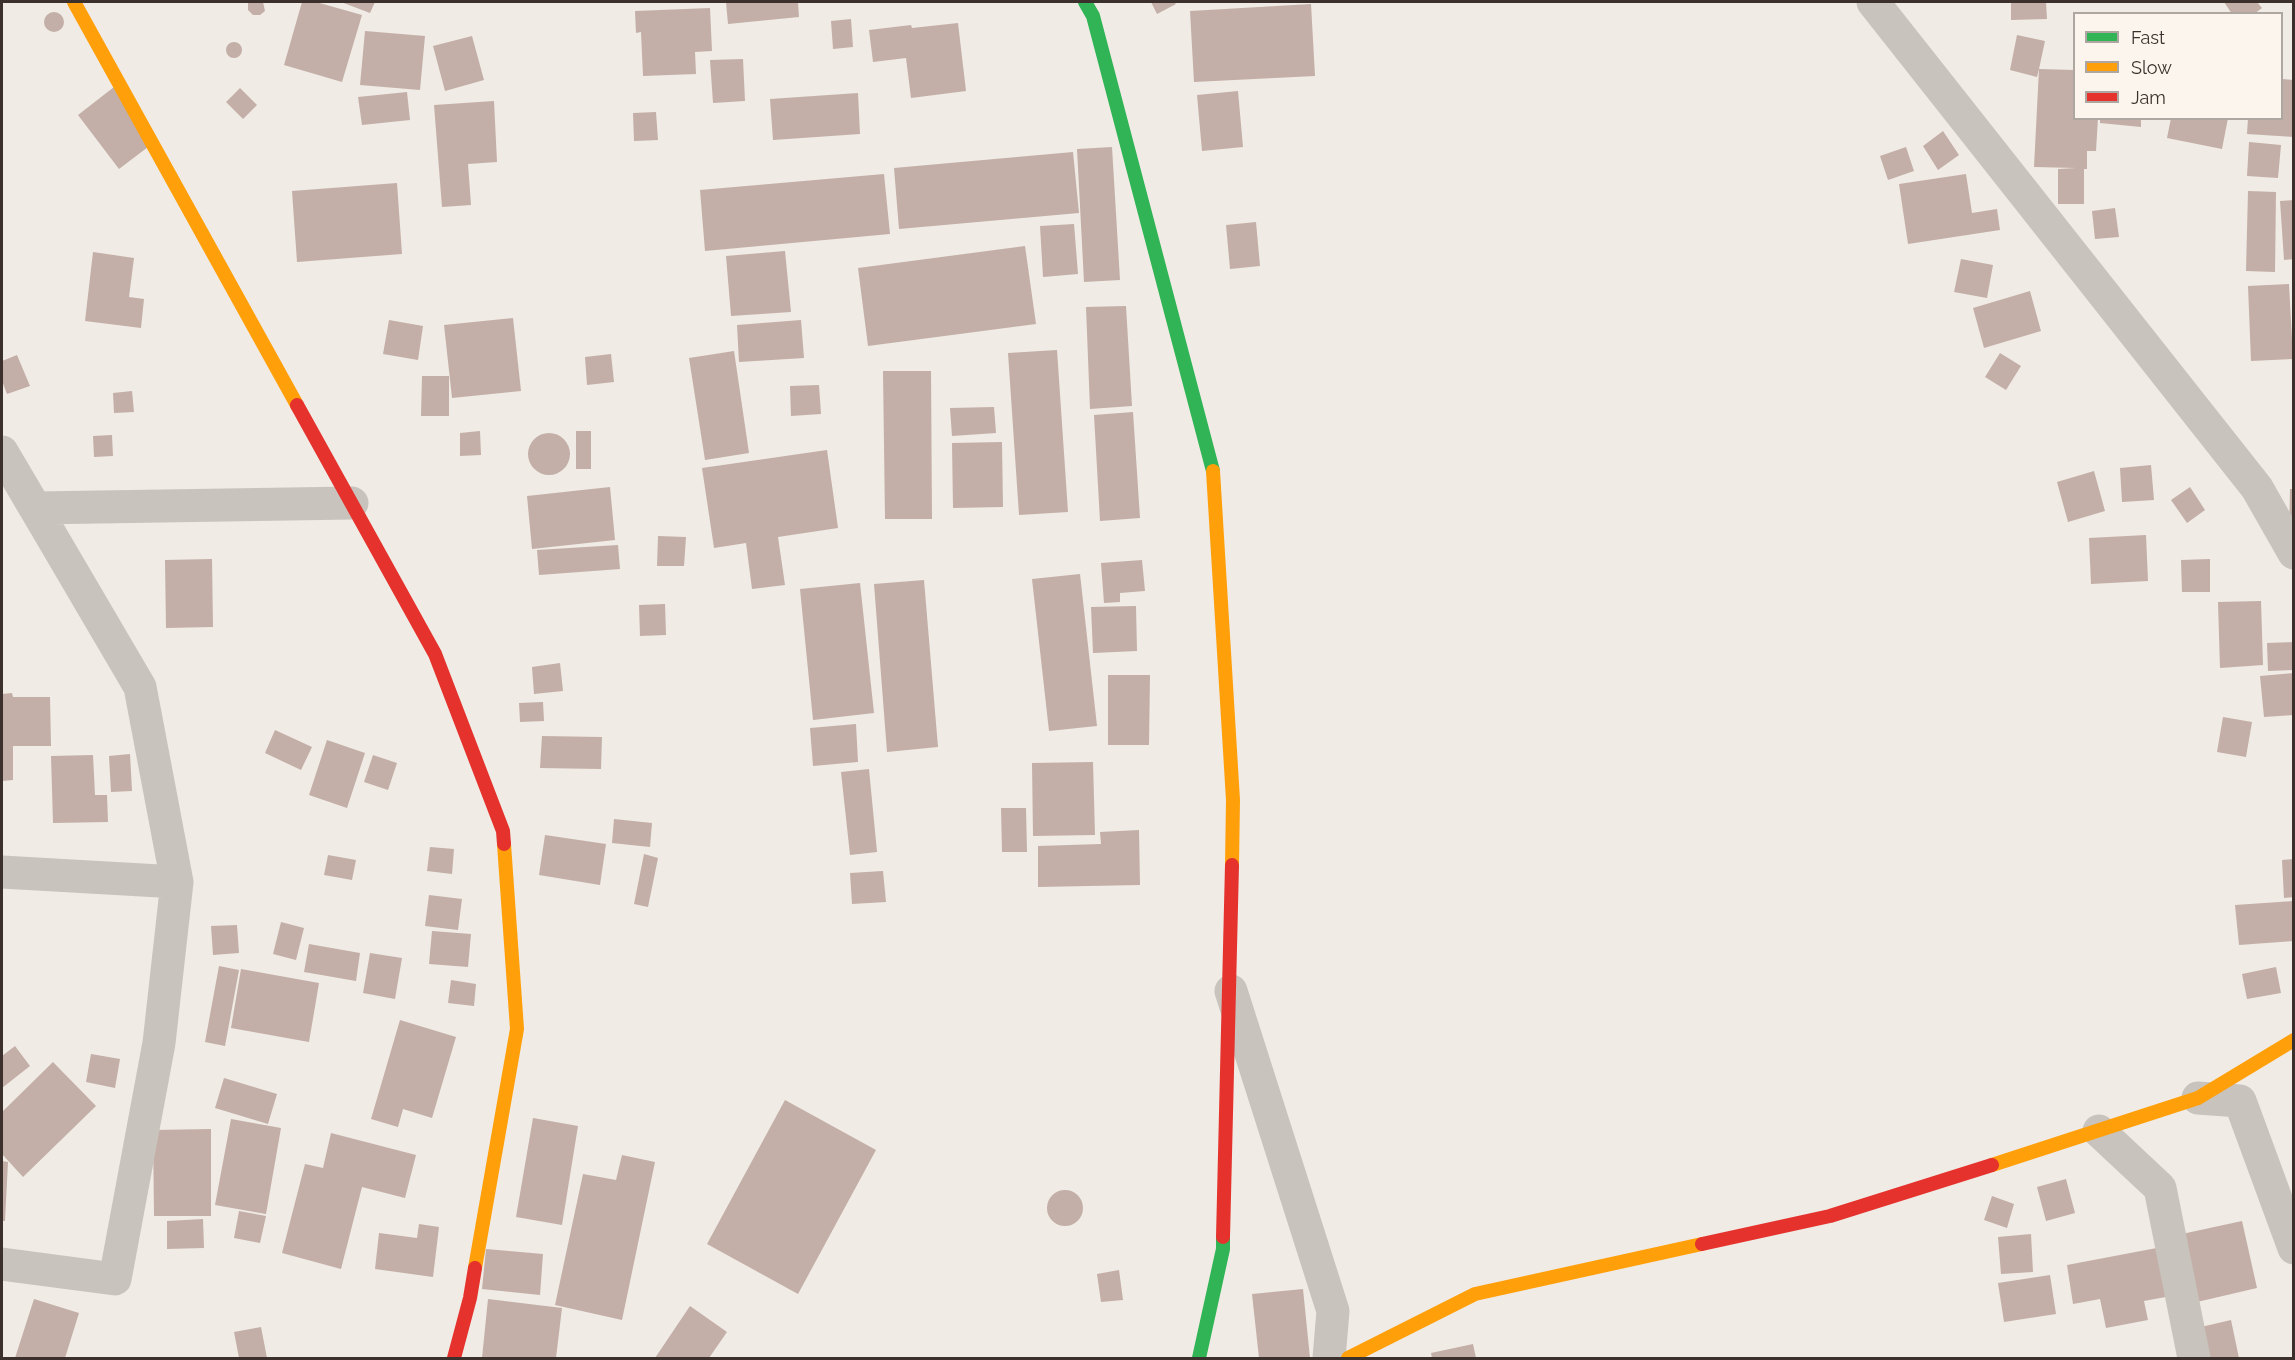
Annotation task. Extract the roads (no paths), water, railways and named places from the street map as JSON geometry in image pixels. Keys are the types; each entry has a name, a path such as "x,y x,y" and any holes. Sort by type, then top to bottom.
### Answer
{"street":[{"path":"74,2 435,654 503,831 517,1029 470,1298 454,1359"},
{"path":"1084,2 1093,16 1214,477 1233,800 1223,1249 1199,1359"},
{"path":"1873,2 2257,488 2294,553"},
{"path":"2,452 140,687 177,882 159,1043 115,1279 2,1264"},
{"path":"35,507 352,503"},
{"path":"2,872 177,882"},
{"path":"1229,987 1333,1311 1329,1359"},
{"path":"1348,1359 1475,1294 1830,1216 2198,1098 2294,1040"},
{"path":"2198,1098 2240,1101 2294,1248"},
{"path":"2099,1131 2160,1188 2194,1359"}]}
